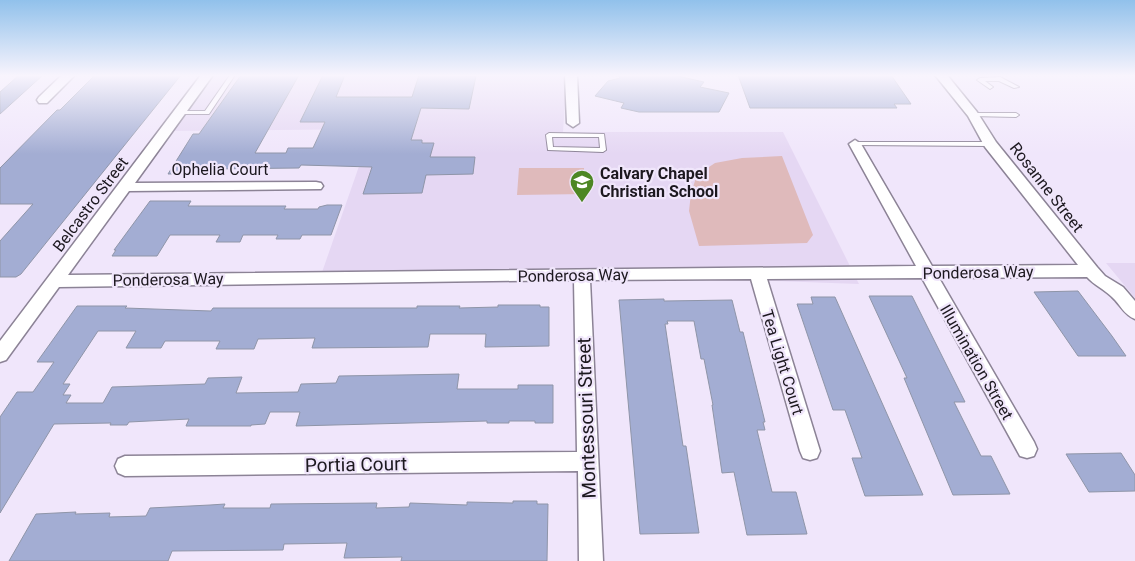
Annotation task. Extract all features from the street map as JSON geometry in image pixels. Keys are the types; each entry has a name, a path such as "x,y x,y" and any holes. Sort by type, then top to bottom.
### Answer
{"street":[{"name":"Belcastro Street","path":"0,355 188,101"},
{"path":"572,101 573,129"},
{"name":"Rosanne Street","path":"962,101 973,115 990,144 1091,272 1099,280 1117,291 1135,312"},
{"name":"Illumination Street","path":"855,144 1026,449"},
{"name":"Ophelia Court","path":"124,187 316,186"},
{"name":"Ponderosa Way","path":"54,281 582,274 1091,272"},
{"name":"Tea Light Court","path":"757,273 810,451"},
{"name":"Montessouri Street","path":"582,274 591,561"},
{"name":"Portia Court","path":"125,466 588,461"}],"lane":[{"path":"180,112 207,112 215,101"},
{"path":"973,115 1016,115"},
{"path":"573,129 602,135 603,150 550,149 549,135 573,129"},
{"path":"855,144 990,144"}],"shaded area":[{"name":"Calvary Chapel Christian School","path":"188,101 565,101 563,132 783,132 859,284 582,274 320,278 372,129 166,131"},
{"path":"782,156 813,235 807,243 699,246 689,211 691,193 697,175 715,163 742,158"},
{"path":"519,168 584,168 585,194 517,195"},
{"path":"1106,263 1135,263 1135,298"}],"building":[{"path":"0,101 14,101 0,114"},
{"path":"69,101 160,101 21,274 16,277 0,277 0,241 33,204 0,204 0,168 57,110 60,110"},
{"path":"222,101 284,101 255,153 286,153 288,148 313,148 325,122 300,122 310,101 471,101 469,109 421,108 411,140 422,140 422,143 434,143 430,157 475,157 473,174 426,175 422,193 363,194 372,167 301,165 299,168 210,169 207,173 168,174 193,134 199,134"},
{"path":"616,101 725,101 719,112 639,112 621,108 624,103"},
{"path":"748,101 909,101 911,104 894,104 897,108 750,108"},
{"path":"150,201 191,201 188,206 286,206 284,209 318,209 327,205 342,205 331,235 302,235 300,239 276,239 278,235 243,235 240,242 216,242 220,235 170,235 157,256 112,256 116,250 114,250"},
{"path":"1078,291 1126,356 1078,356 1034,292"},
{"path":"869,296 912,296 965,402 954,402 981,456 991,456 1010,494 953,495 904,378 907,378"},
{"path":"811,297 835,297 923,495 865,496 852,458 862,458 845,410 833,410 797,304 813,304"},
{"path":"664,299 664,301 732,300 740,332 743,332 765,422 763,422 765,430 757,430 772,492 796,492 807,534 747,535 734,472 722,473 713,405 704,359 701,359 694,321 667,321 668,324 665,324 683,446 686,446 699,533 640,534 619,300"},
{"path":"498,305 540,305 540,307 549,307 549,346 485,347 486,334 430,334 428,347 312,348 315,338 258,339 254,349 216,349 220,341 165,341 161,348 126,348 136,331 98,331 63,384 70,384 63,395 71,395 66,403 103,403 112,387 205,384 208,378 242,377 236,393 298,392 301,384 336,383 339,376 459,374 457,389 518,389 518,385 553,385 553,423 509,421 509,423 487,423 487,421 296,426 300,412 270,412 265,424 251,426 186,426 189,419 129,422 127,425 110,425 111,423 54,424 0,513 0,417 17,392 33,392 54,362 37,362 77,306 127,306 125,308 211,311 213,308 417,308 417,306 460,306 459,308 498,307"},
{"path":"1121,453 1135,475 1135,491 1089,492 1066,454"},
{"path":"513,501 537,501 537,504 548,504 547,561 401,561 402,557 344,558 347,543 284,544 283,550 172,551 168,561 9,561 36,514 76,512 75,514 110,513 109,517 146,516 150,508 225,504 223,508 270,508 271,504 377,503 376,508 409,507 410,503 467,505 467,502 513,503"}],"place":[{"name":"Calvary Chapel Christian School","path":"582,203"}]}
